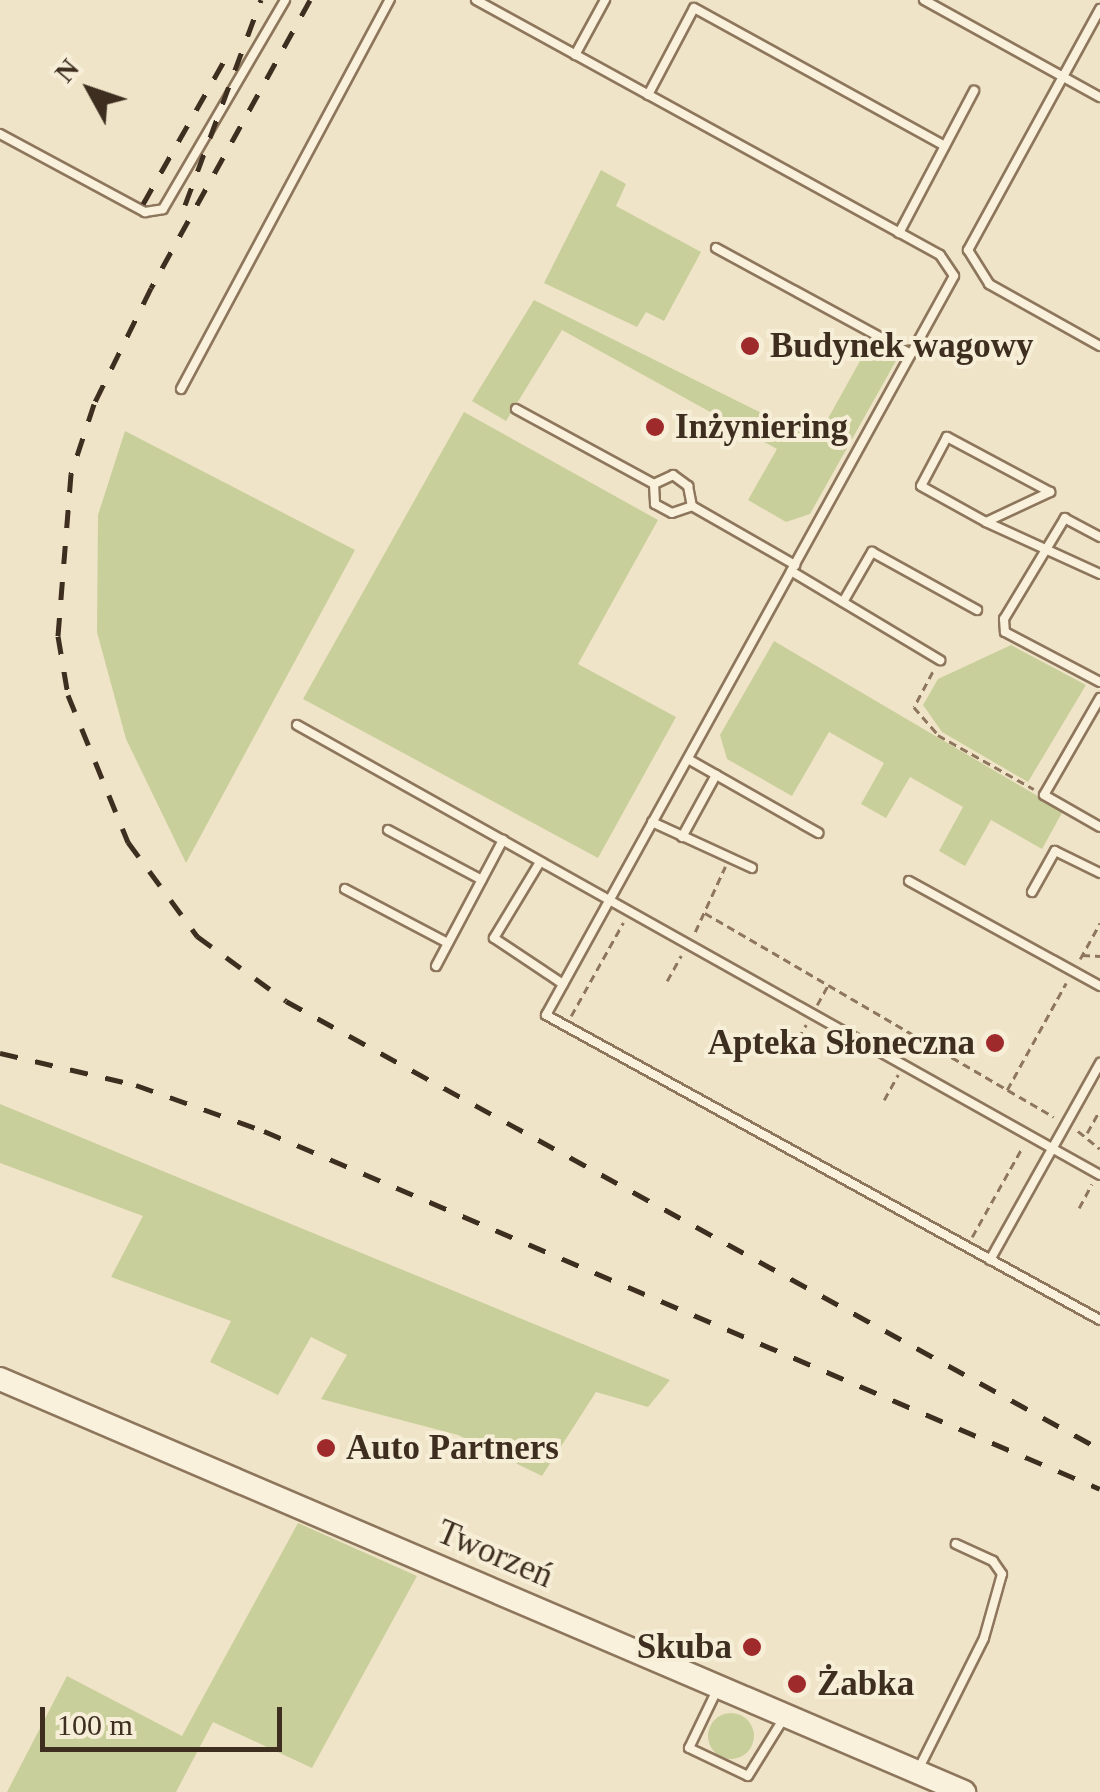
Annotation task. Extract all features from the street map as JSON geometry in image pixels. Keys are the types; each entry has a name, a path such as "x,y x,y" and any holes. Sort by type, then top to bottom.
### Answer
{"street":[{"name":"Tworzeń","path":"0,1379 964,1792"}],"lane":[{"path":"0,134 145,212 163,209 285,0"},
{"path":"181,389 390,0"},
{"path":"476,0 940,255 954,276 546,1016 1100,1320"},
{"path":"575,55 605,0"},
{"path":"924,0 1100,98"},
{"path":"648,94 694,8 945,146"},
{"path":"1100,9 968,250 988,284 1100,346"},
{"path":"899,233 974,91"},
{"path":"716,248 910,354"},
{"path":"516,409 654,484"},
{"path":"986,522 1050,492 947,438 920,486 986,522 1100,574"},
{"path":"654,484 673,475 688,486 692,506 940,660"},
{"path":"654,484 656,504 672,513 692,506"},
{"path":"1100,537 1065,518 1004,619 1005,632 1100,682"},
{"path":"843,602 872,552 977,610"},
{"path":"1100,698 1044,795 1100,827"},
{"path":"297,726 608,904 1099,1174"},
{"path":"688,759 818,833"},
{"path":"682,837 716,775"},
{"path":"652,822 752,868"},
{"path":"388,830 482,880"},
{"path":"436,966 502,840"},
{"path":"1032,892 1055,851 1100,874"},
{"path":"540,862 494,938 563,984"},
{"path":"909,881 1100,986"},
{"path":"345,890 448,943"},
{"path":"990,1260 1100,1063"},
{"path":"917,1772 984,1638 1002,1574 993,1560 956,1544"},
{"path":"718,1688 690,1748 748,1776 785,1716"}],"path":[{"path":"940,660 914,707 938,735 1044,795"},
{"path":"667,981 730,859"},
{"path":"705,913 1086,1135 1100,1148"},
{"path":"566,1026 628,914"},
{"path":"1006,1091 1100,923"},
{"path":"1081,955 1100,956"},
{"path":"967,1247 1040,1110"},
{"path":"1086,1135 1100,1110"},
{"path":"1078,1208 1099,1174"}],"green space":[{"path":"601,170 626,184 616,206 701,252 664,321 646,312 637,327 544,283"},
{"path":"534,300 816,440 870,343 897,359 810,514 786,522 748,500 777,449 562,330 506,421 472,401"},
{"path":"464,412 658,520 578,664 676,717 598,858 303,699"},
{"path":"125,431 355,550 186,863 126,739 97,632 98,515"},
{"path":"774,641 1063,811 1042,849 991,820 965,866 939,851 963,807 910,777 886,818 861,804 884,763 829,732 792,796 727,759 720,735"},
{"path":"1011,645 1086,685 1028,782 942,732 923,705 938,679"},
{"path":"0,1104 670,1380 648,1407 596,1392 542,1476 458,1435 321,1399 347,1355 311,1337 278,1395 210,1362 231,1321 111,1277 143,1216 0,1163"},
{"path":"298,1523 417,1576 312,1768 213,1722 176,1792 7,1792 67,1676 182,1736"},
{"path":"731,1713 747,1720 754,1736 747,1752 731,1759 715,1752 708,1736 715,1720"}],"railway":[{"path":"185,205 261,0"},
{"path":"310,0 151,288 94,404 71,474 58,636 68,695 128,842 197,936 286,1001 1100,1449"},
{"path":"143,204 226,57"},
{"path":"0,1053 136,1085 264,1131 1100,1489"}],"place":[{"name":"Budynek wagowy","path":"750,346"},
{"name":"Inżyniering","path":"655,427"},
{"name":"Apteka Słoneczna","path":"995,1043"},
{"name":"Auto Partners","path":"326,1448"},
{"name":"Skuba","path":"752,1647"},
{"name":"Żabka","path":"797,1684"}]}
